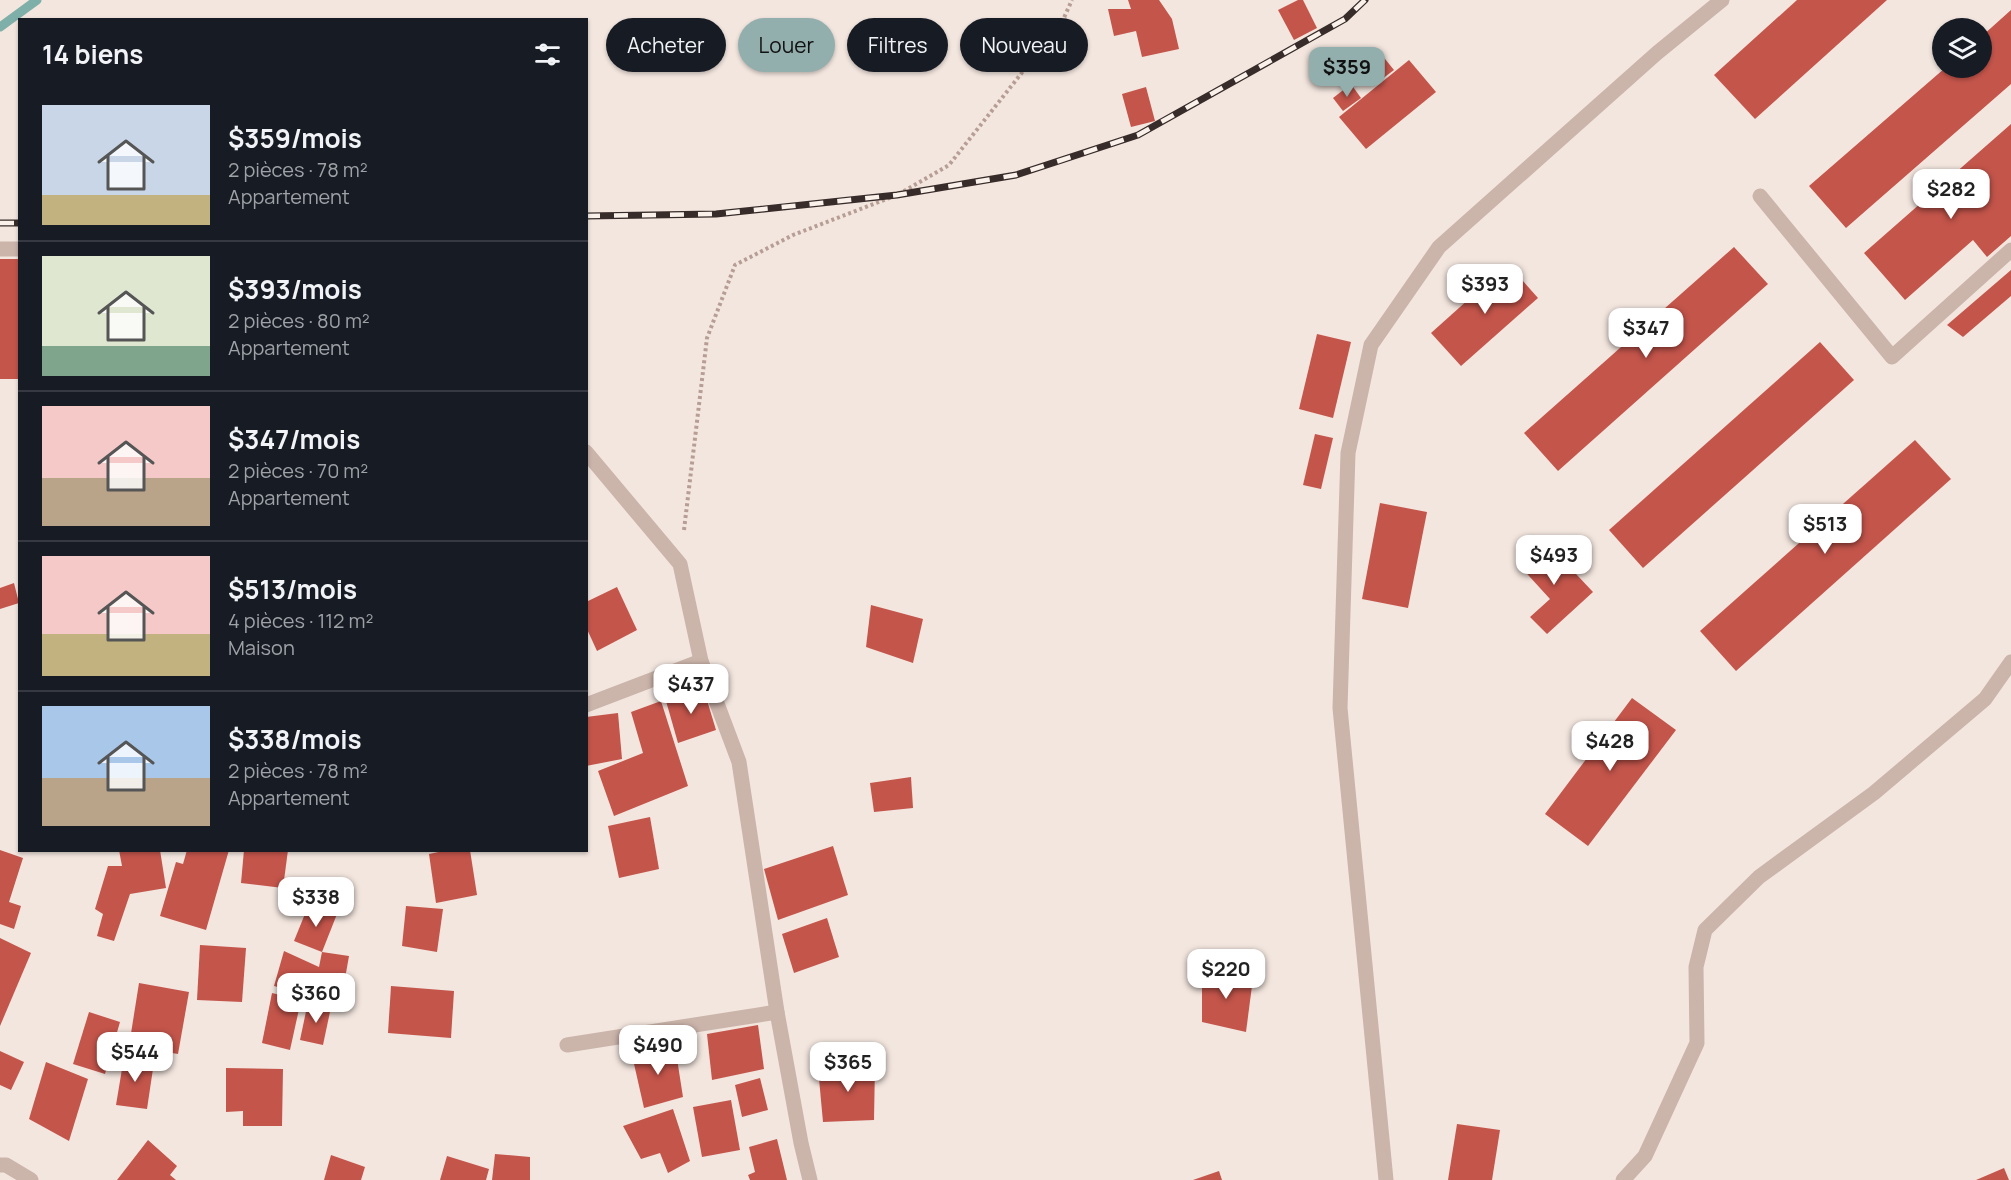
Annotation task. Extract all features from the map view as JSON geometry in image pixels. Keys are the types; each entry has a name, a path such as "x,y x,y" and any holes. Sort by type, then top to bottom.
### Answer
{"street":[{"path":"1386,1180 1340,708 1348,453 1371,345 1439,247 1657,52 1722,0"},
{"path":"1760,196 1892,357 2011,249"},
{"path":"0,249 18,249"},
{"path":"588,454 680,564 701,661 739,762 777,1012 810,1180"},
{"path":"588,704 701,661"},
{"path":"1623,1180 1645,1156 1697,1043 1696,967 1705,930 1759,877 1874,794 1985,699 2011,662"},
{"path":"567,1045 777,1012"},
{"path":"0,1164 6,1165 31,1180"}],"path":[{"path":"680,564 707,338 735,265 793,235 897,195 950,165 1062,22 1072,0"}],"building":[{"path":"1128,0 1159,0 1172,19 1179,49 1142,57 1136,31 1114,36 1108,9 1131,9"},
{"path":"1298,0 1303,0 1317,28 1294,40 1278,10"},
{"path":"1797,0 1887,0 1755,119 1714,75"},
{"path":"2011,10 2011,84 1846,228 1809,186 1933,78 1992,78 1992,27"},
{"path":"1381,54 1394,70 1374,85 1361,70"},
{"path":"1409,60 1436,92 1366,149 1339,117"},
{"path":"1351,84 1361,98 1343,111 1333,98"},
{"path":"1146,87 1155,121 1131,127 1122,94"},
{"path":"2011,124 2011,236 1987,257 1973,240 1905,300 1864,253"},
{"path":"1734,247 1768,284 1558,471 1524,433"},
{"path":"0,259 18,259 18,379 0,379"},
{"path":"1508,264 1538,298 1461,366 1431,333"},
{"path":"2011,270 2011,296 1963,337 1947,325"},
{"path":"1317,334 1351,342 1333,418 1299,409"},
{"path":"1820,342 1854,380 1643,568 1609,530"},
{"path":"1315,434 1333,438 1321,489 1303,485"},
{"path":"1915,440 1951,479 1736,671 1700,631"},
{"path":"1380,503 1427,512 1408,608 1362,599"},
{"path":"1544,540 1593,592 1547,634 1530,617 1550,599 1518,564"},
{"path":"14,583 18,603 0,609 0,588"},
{"path":"617,587 637,630 597,651 588,631 588,601"},
{"path":"871,605 923,619 913,663 866,647"},
{"path":"703,687 716,730 678,743 666,701"},
{"path":"1632,698 1676,730 1588,846 1545,814"},
{"path":"661,701 688,786 614,816 598,771 643,753 631,712"},
{"path":"618,713 622,759 588,766 588,717"},
{"path":"911,777 913,808 874,812 870,783"},
{"path":"650,817 659,869 619,878 608,826"},
{"path":"833,846 848,895 778,920 764,869"},
{"path":"0,850 23,858 9,902 21,906 14,929 0,924"},
{"path":"119,852 160,852 166,888 130,894 114,941 97,936 103,914 95,909 108,866 122,866"},
{"path":"186,852 228,852 206,930 160,916 176,862 183,864"},
{"path":"244,852 288,852 283,888 241,883"},
{"path":"470,852 477,895 436,903 429,854"},
{"path":"309,904 337,914 322,952 294,941"},
{"path":"406,906 443,909 437,952 402,946"},
{"path":"827,918 839,957 794,973 782,934"},
{"path":"0,938 31,953 0,1026"},
{"path":"200,945 246,948 242,1002 197,1000"},
{"path":"284,951 319,967 322,952 349,956 343,990 310,986 308,995 274,986"},
{"path":"1202,970 1253,978 1246,1032 1202,1022"},
{"path":"139,983 189,992 178,1054 129,1046"},
{"path":"391,986 454,991 451,1038 388,1033"},
{"path":"272,993 301,1000 290,1050 262,1043"},
{"path":"308,1002 331,1007 323,1045 300,1040"},
{"path":"89,1012 120,1022 105,1074 73,1064"},
{"path":"758,1025 764,1069 712,1080 707,1034"},
{"path":"675,1046 683,1097 644,1108 632,1055"},
{"path":"0,1051 24,1062 11,1090 0,1085"},
{"path":"124,1057 154,1062 147,1109 116,1105"},
{"path":"46,1062 88,1079 69,1141 29,1119"},
{"path":"875,1065 874,1120 823,1122 818,1068"},
{"path":"226,1068 283,1069 282,1126 243,1126 243,1111 226,1112"},
{"path":"760,1078 768,1110 742,1117 735,1085"},
{"path":"731,1100 740,1150 702,1157 693,1107"},
{"path":"673,1109 690,1161 668,1173 660,1153 641,1159 623,1126"},
{"path":"1457,1124 1500,1130 1492,1180 1448,1180"},
{"path":"777,1139 787,1180 750,1180 748,1175 755,1172 749,1147"},
{"path":"148,1140 177,1166 170,1175 176,1180 117,1180"},
{"path":"495,1154 530,1157 530,1180 492,1180"},
{"path":"331,1155 365,1167 361,1180 324,1180"},
{"path":"447,1156 489,1169 486,1180 440,1180"},
{"path":"2004,1168 2009,1180 1976,1180"},
{"path":"1219,1171 1222,1180 1193,1180"}],"waterway":[{"path":"0,27 37,0"}],"railway":[{"path":"588,216 716,214 897,195 1016,175 1138,135 1345,19 1365,0"},
{"path":"0,223 18,223"}]}
